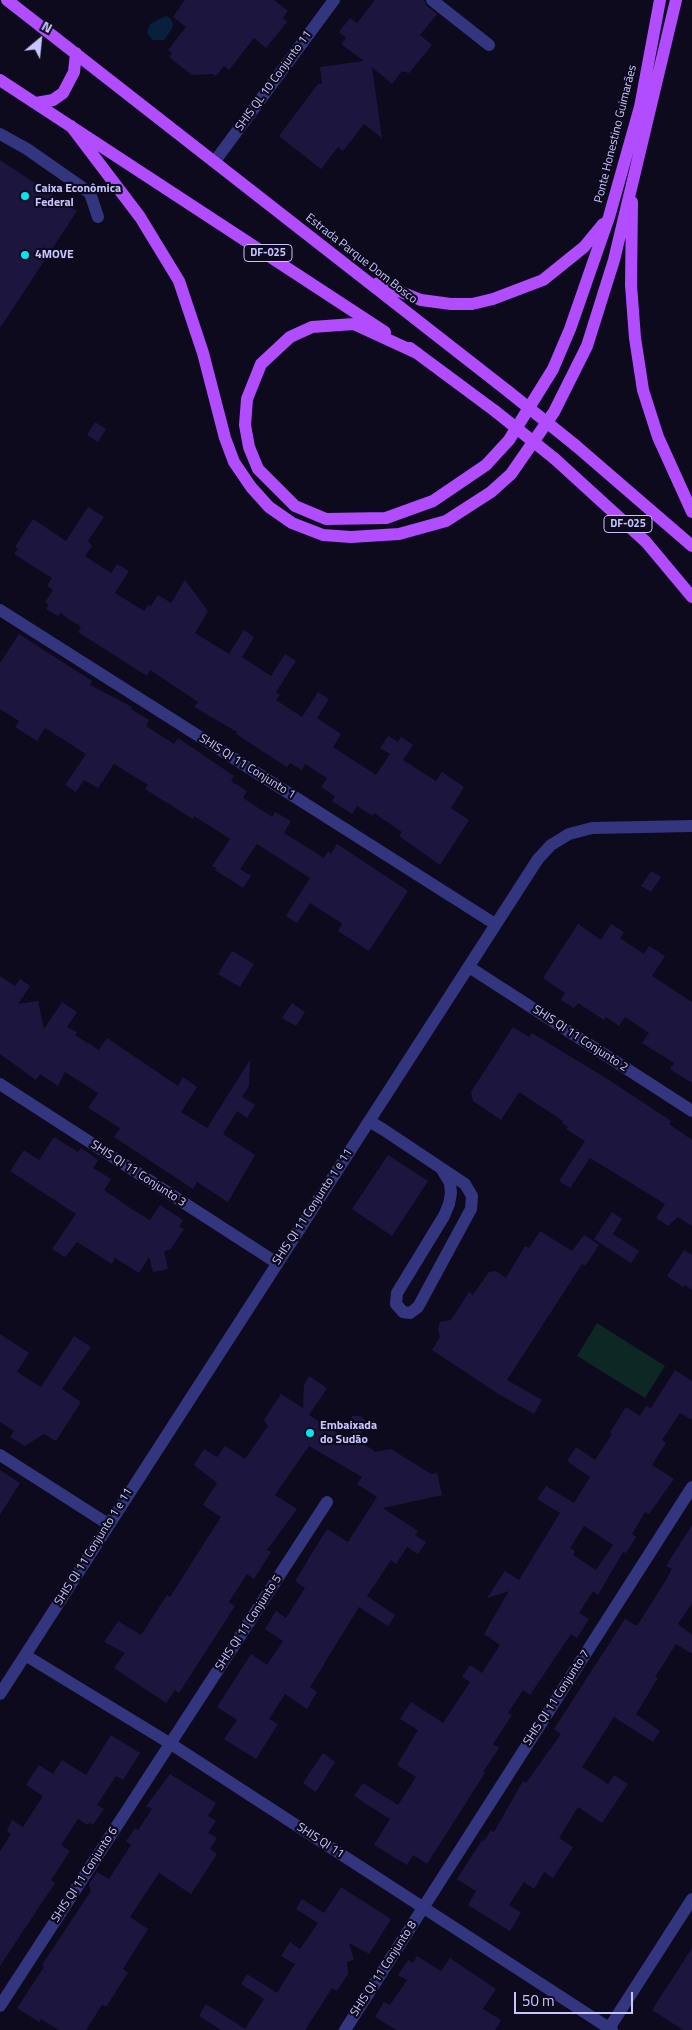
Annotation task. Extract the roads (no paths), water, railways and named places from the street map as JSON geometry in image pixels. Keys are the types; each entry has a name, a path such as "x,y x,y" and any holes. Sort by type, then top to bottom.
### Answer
{"main road":[{"name":"Estrada Parque Dom Bosco","path":"7,0 509,392 575,445 692,546"},
{"name":"Ponte Honestino Guimarães","path":"417,353 354,324 312,327 290,337 261,364 247,399 245,425 249,447 258,468 295,506 326,519 386,518 433,501 486,465 509,440 554,369 570,329 609,216 640,107 660,0"},
{"name":"Ponte Honestino Guimarães","path":"632,176 676,0"},
{"path":"36,103 53,100 63,92 74,72 76,53"},
{"name":"DF-025","path":"0,80 242,236 417,353 495,411 555,458 646,542 692,597"},
{"path":"71,126 140,217 178,280 203,353 225,438 234,462 250,487 269,508 292,523 323,535 351,537 399,534 446,521 491,492 511,474 554,412 587,346 614,260 632,176"},
{"path":"632,176 631,285 635,338 644,390 658,437 692,512"},
{"path":"355,272 392,290 421,300 451,304 479,302 517,292 543,280 584,247 609,216"}],"street":[{"name":"SHIS QL 10 Conjunto 11","path":"215,161 334,0"},
{"path":"432,0 489,45"},
{"path":"0,134 26,149 90,193 98,217"},
{"name":"SHIS QI 11 Conjunto 1","path":"0,610 494,924"},
{"name":"SHIS QI 11 Conjunto 1 e 11","path":"0,1694 494,924 538,859 551,845 569,834 592,828 692,826"},
{"name":"SHIS QI 11 Conjunto 2","path":"468,967 692,1110"},
{"name":"SHIS QI 11 Conjunto 3","path":"0,1084 277,1263"},
{"path":"369,1121 441,1168 465,1184 472,1196 471,1210 418,1307 410,1313 403,1312 396,1304 397,1293 449,1204 451,1194 450,1183 441,1168"},
{"path":"0,1454 108,1524"},
{"name":"SHIS QI 11 Conjunto 7","path":"423,1908 692,1487"},
{"name":"SHIS QI 11 Conjunto 5","path":"171,1744 327,1502"},
{"name":"SHIS QI 11","path":"25,1655 171,1744 610,2029"},
{"name":"SHIS QI 11 Conjunto 6","path":"0,2006 171,1744"},
{"path":"610,2029 692,1899"},
{"name":"SHIS QI 11 Conjunto 8","path":"345,2030 423,1908"}],"water":[{"path":"166,16 173,23 172,29 164,40 152,40 147,32 150,24"}],"place":[{"name":"Caixa Econômica Federal","path":"25,196"},
{"name":"4MOVE","path":"25,255"},
{"name":"Embaixada do Sudão","path":"310,1433"}]}
